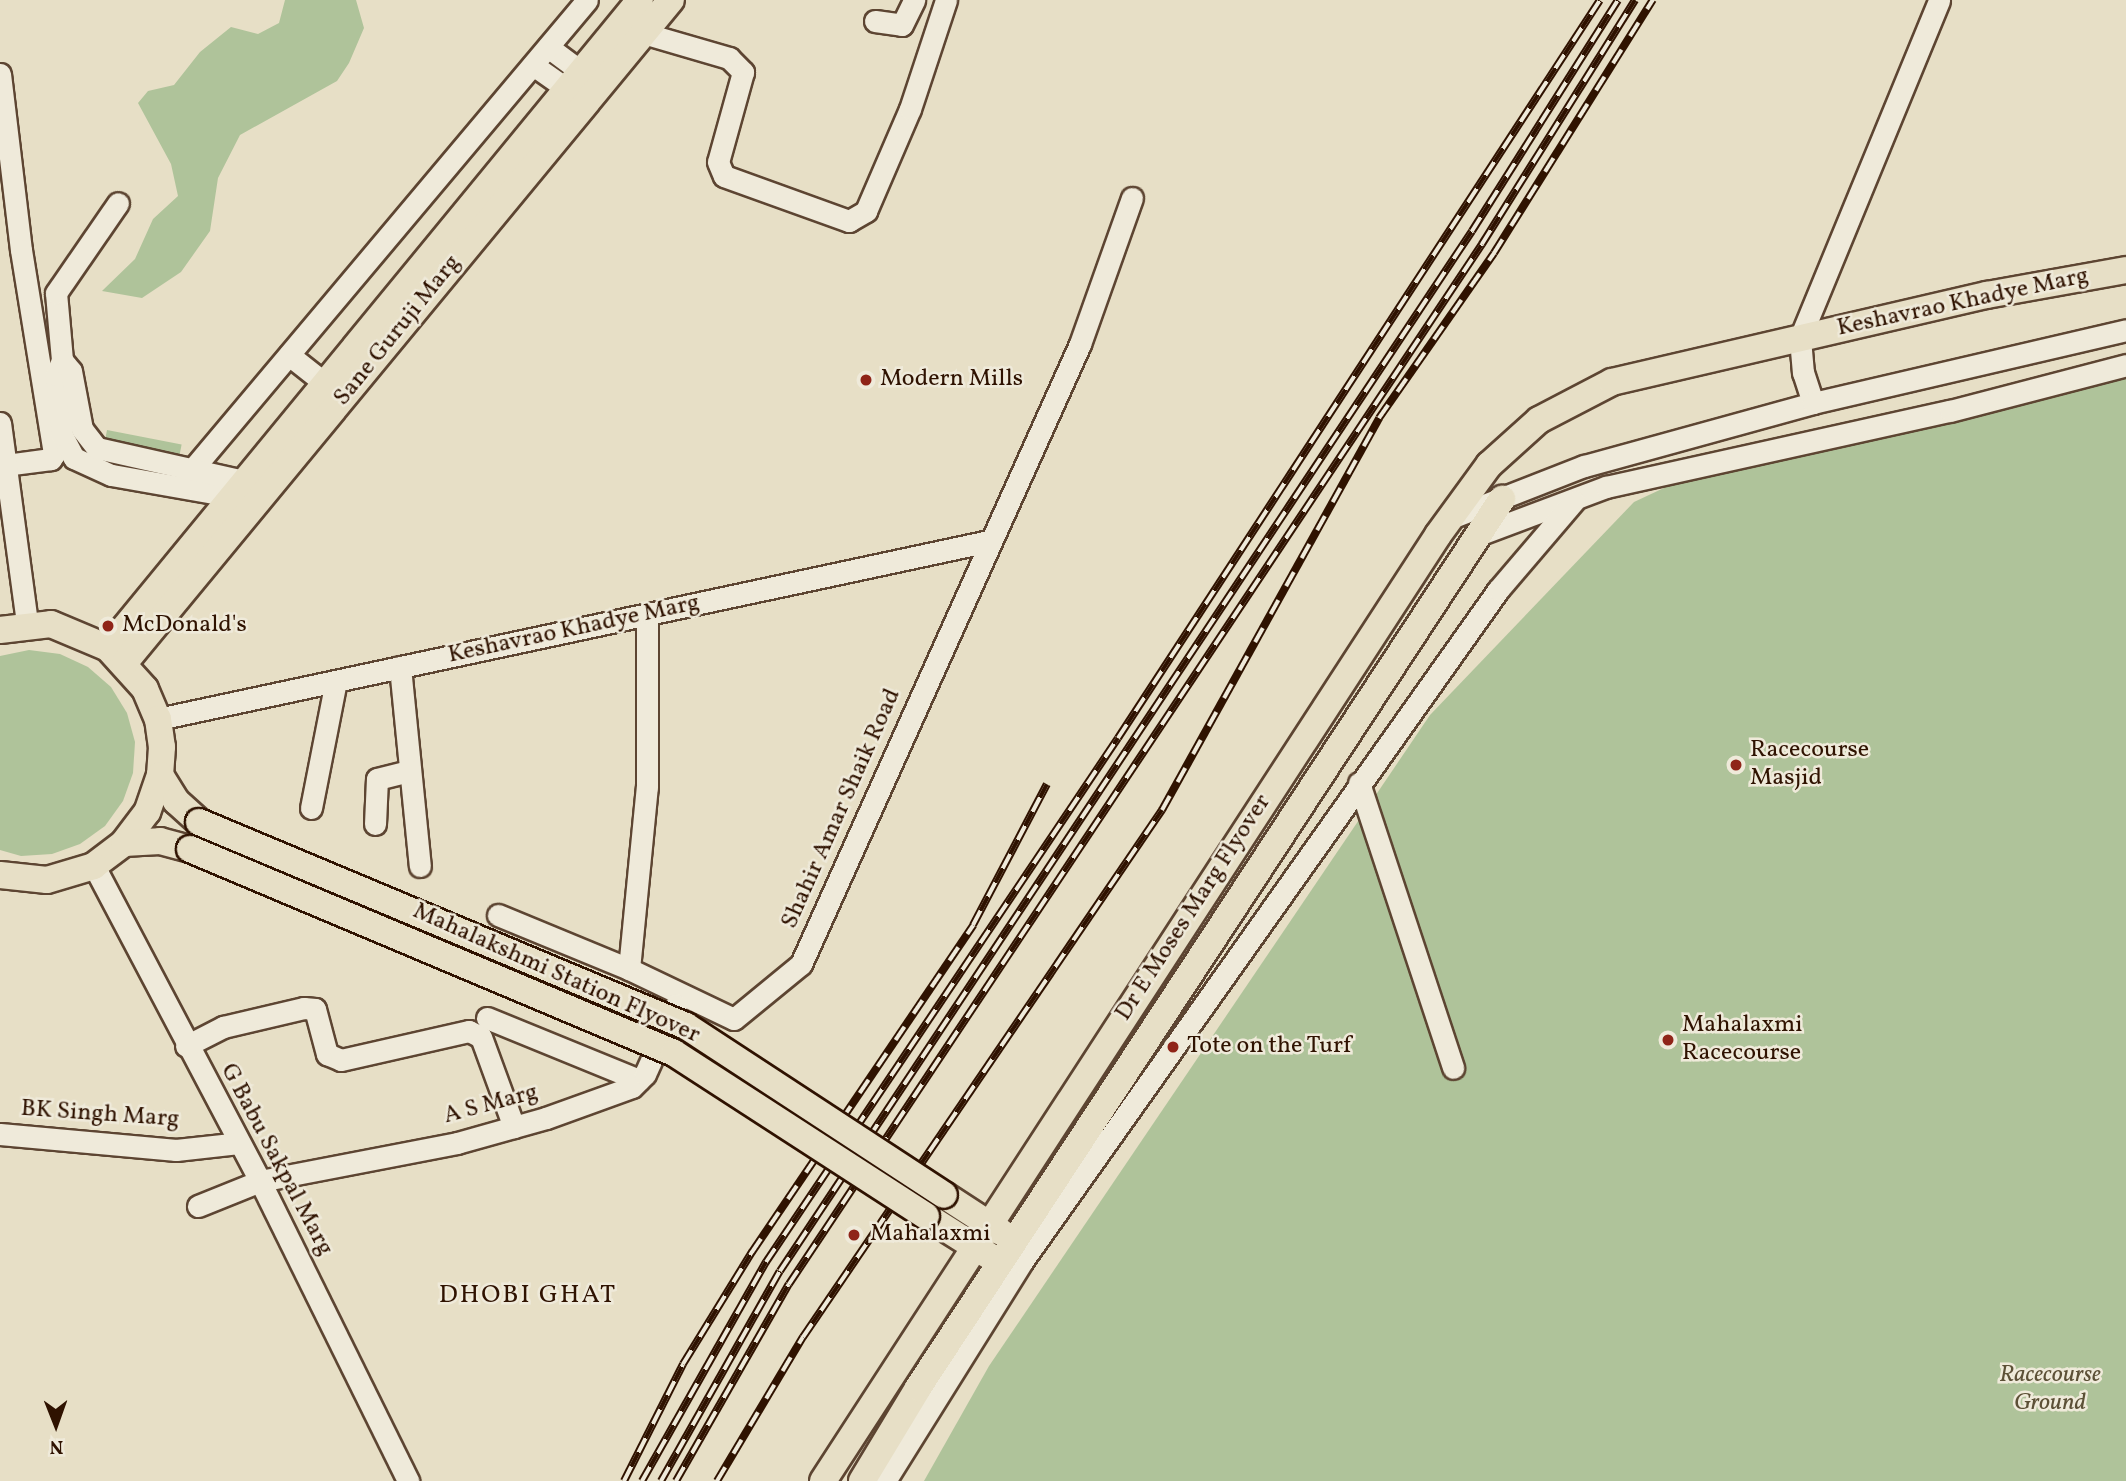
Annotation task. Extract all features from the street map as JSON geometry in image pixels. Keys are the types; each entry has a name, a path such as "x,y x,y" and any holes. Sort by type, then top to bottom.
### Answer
{"main road":[{"name":"Sane Guruji Marg","path":"117,655 242,490 409,301 584,87 640,0"},
{"name":"Sane Guruji Marg","path":"584,87 643,33 671,0"},
{"name":"Keshavrao Khadye Marg","path":"1612,382 1800,338 2126,270"},
{"name":"Sane Guruji Marg","path":"117,655 339,381"},
{"name":"Dr E Moses Marg Flyover","path":"823,1481 973,1245 1444,527 1489,465 1539,420 1612,382"},
{"name":"Dr E Moses Marg Flyover","path":"862,1481 1015,1241 1502,499"},
{"path":"0,630 27,624 51,624 117,655 145,689 158,719 160,775 148,812 124,844 94,866 47,880 1,877"},
{"name":"Mahalakshmi Station Flyover","path":"160,775 176,802 199,822 686,1026 1015,1241"},
{"name":"Mahalakshmi Station Flyover","path":"124,844 160,841 190,849 674,1053 1001,1264"}],"street":[{"path":"191,471 587,0"},
{"path":"875,21 902,25 914,0"},
{"path":"643,33 729,58 743,72 718,162 724,176 849,221 866,211 894,148 946,0"},
{"path":"1813,404 1803,373 1800,338 1939,0"},
{"path":"548,47 584,87"},
{"path":"534,65 584,87"},
{"path":"1,86 10,251 54,453 51,458 6,465"},
{"path":"989,541 1080,344 1132,198"},
{"path":"118,203 56,293 62,360 56,375 62,435 74,458 111,475 242,490"},
{"path":"1444,527 1502,499 1584,466 1813,404 2126,330"},
{"path":"289,355 339,381"},
{"path":"62,360 71,371 82,429 97,448 191,471 242,490"},
{"path":"1473,543 1606,487 1950,411 2126,365"},
{"path":"0,423 27,624"},
{"path":"886,1481 1021,1263 1498,590 1574,501"},
{"name":"Keshavrao Khadye Marg","path":"158,719 989,541"},
{"name":"Shahir Amar Shaik Road","path":"680,996 734,1019 801,964 989,541"},
{"path":"629,969 647,787 646,615"},
{"path":"400,667 420,866"},
{"path":"311,808 335,681"},
{"path":"375,824 377,779 410,771"},
{"path":"1359,783 1454,1068"},
{"name":"G Babu Sakpal Marg","path":"94,866 186,1046 260,1181 408,1481"},
{"path":"487,1018 639,1080 680,996 629,969 498,915"},
{"path":"186,1046 223,1027 304,1008 315,1010 327,1054 341,1060 470,1031 481,1037 514,1127"},
{"name":"A S Marg","path":"198,1206 260,1181 457,1143 514,1127 632,1087 639,1080"},
{"name":"BK Singh Marg","path":"0,1134 176,1150 239,1143"}],"green space":[{"path":"285,0 356,0 364,28 349,63 337,81 240,135 218,178 210,231 181,272 142,298 102,291 135,259 153,219 178,196 171,164 138,103 148,91 174,85 200,52 231,27 258,34 279,23"},
{"name":"Mahalaxmi Racecourse","path":"2126,357 2126,1481 924,1481 989,1366 1430,715 1634,502 1728,458"},
{"path":"107,430 182,445 175,480 100,465"},
{"path":"29,650 60,654 88,667 111,687 127,713 135,742 133,773 123,801 105,826 80,844 52,854 21,856 0,850 0,656"}],"railway":[{"path":"642,1481 766,1262 1118,738 1600,0"},
{"path":"661,1481 780,1271 1472,231 1618,0"},
{"path":"676,1481 789,1284 1482,244 1635,0"},
{"path":"717,1481 803,1337 1162,810 1379,418 1494,253 1653,0"},
{"path":"624,1481 683,1364 752,1252 973,925 1047,784"}],"place":[{"name":"Modern Mills","path":"866,380"},
{"name":"McDonald's","path":"108,626"},
{"name":"Racecourse Masjid","path":"1736,765"},
{"name":"Mahalaxmi Racecourse","path":"1668,1040"},
{"name":"Tote on the Turf","path":"1173,1047"},
{"name":"Mahalaxmi","path":"854,1235"}],"district":[{"name":"DHOBI GHAT","path":"528,1296"}],"park label":[{"name":"Racecourse Ground","path":"2050,1390"}]}
